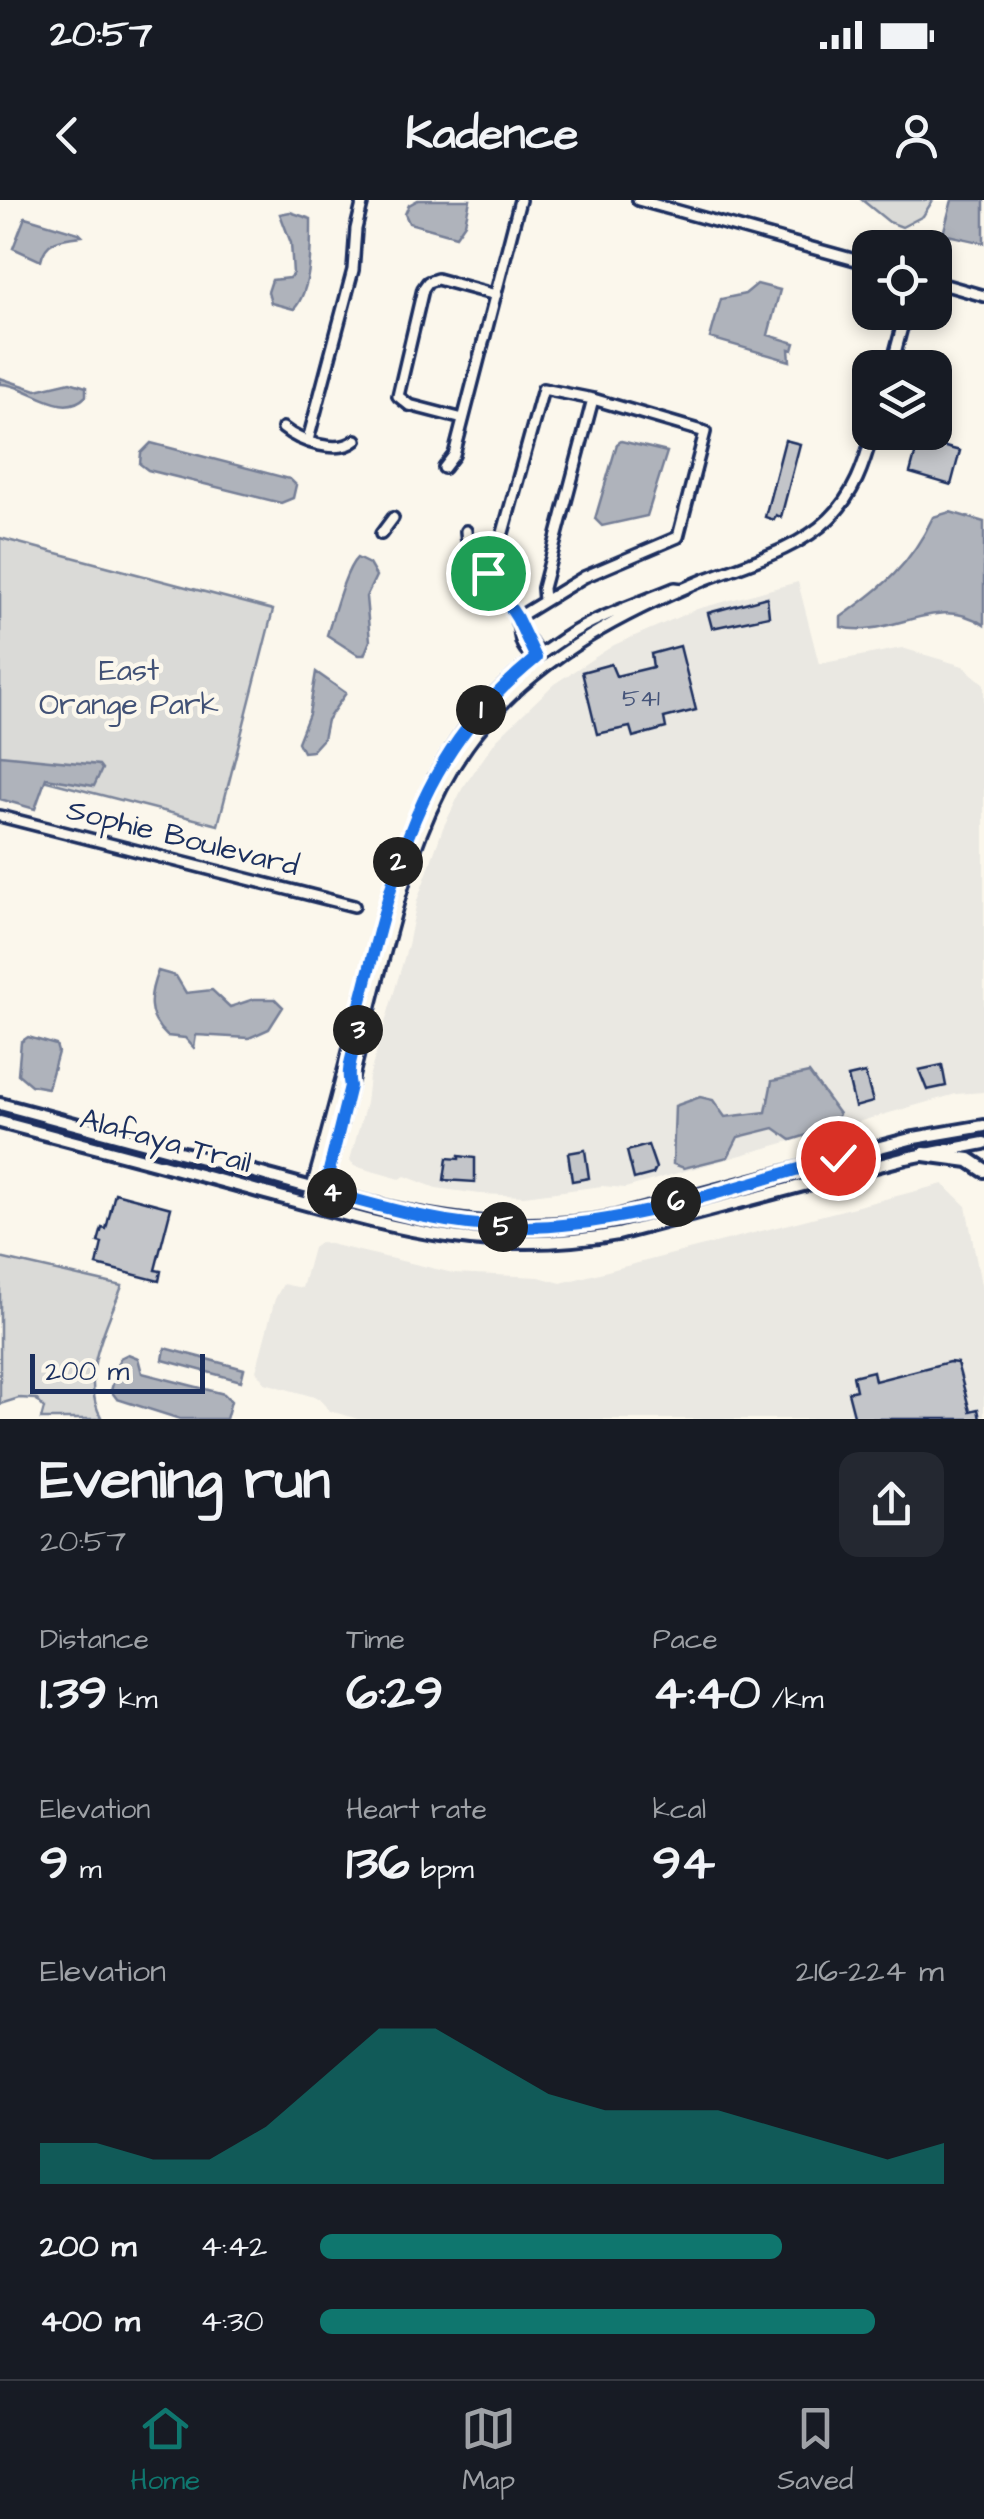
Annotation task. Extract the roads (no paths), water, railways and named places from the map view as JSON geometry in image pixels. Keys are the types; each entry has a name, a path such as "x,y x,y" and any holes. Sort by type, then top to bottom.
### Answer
{"highway":[{"path":"924,1154 970,1160 984,1170"}],"main road":[{"name":"Alafaya Trail","path":"0,1104 438,1220 541,1226 616,1217 914,1138 984,1127"},
{"name":"Alafaya Trail","path":"0,1122 456,1240 541,1243 618,1234 924,1154 984,1144"}],"street":[{"path":"308,440 353,270 363,200"},
{"path":"444,468 452,459 464,420 520,200"},
{"path":"638,200 852,259"},
{"path":"464,420 399,399 399,383 424,286 431,280 496,294"},
{"path":"952,287 984,296"},
{"path":"488,573 494,565 540,392 550,388 701,428 706,439 678,537 591,574 517,620"},
{"path":"544,600 543,588 593,398"},
{"path":"283,428 308,440 342,448 356,440"},
{"path":"313,1205 350,1086 409,862 441,776 482,726 543,668 596,632 683,589 790,544 822,525 853,488 867,450"},
{"path":"381,534 393,518"},
{"path":"466,530 468,543 517,620 518,639 543,668"},
{"path":"318,1189 357,1016 403,845 441,776 480,712 536,658 578,630 675,588 683,589"},
{"name":"Sophie Boulevard","path":"0,816 354,906"},
{"path":"350,1086 347,1072 359,1026 357,1016"},
{"path":"150,1162 155,1146"},
{"path":"768,1195 772,1176"},
{"path":"759,1180 768,1195"},
{"path":"541,1226 541,1243"}],"park label":[{"name":"East Orange Park","path":"129,687"}]}
